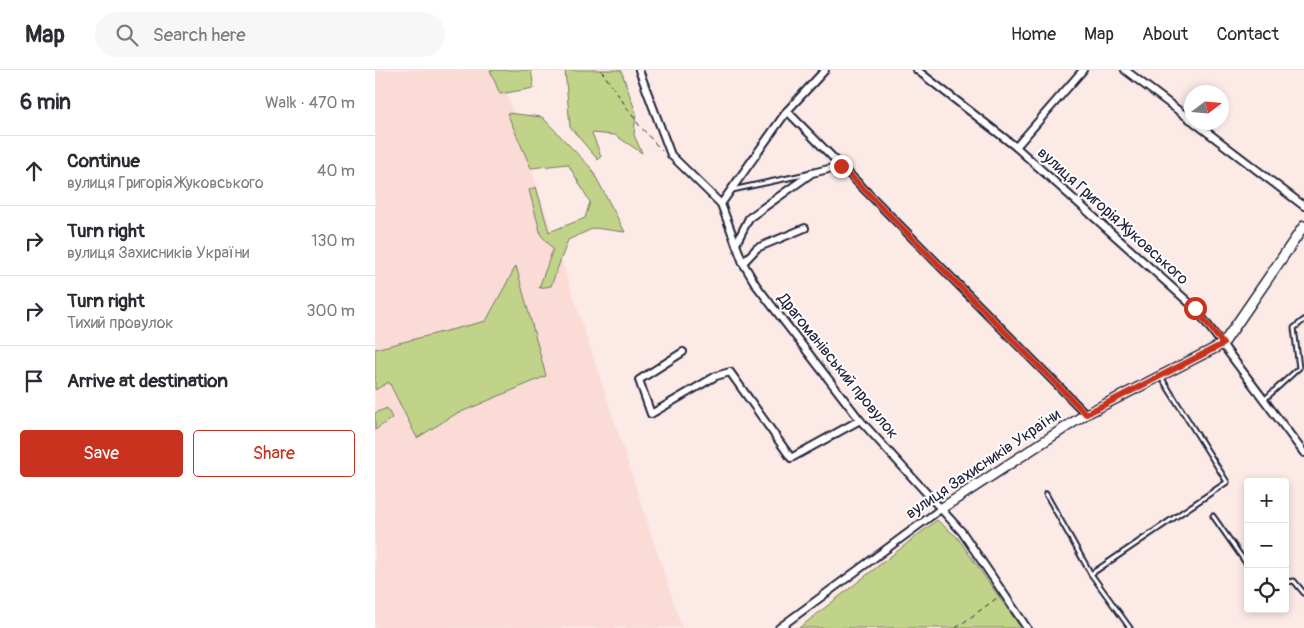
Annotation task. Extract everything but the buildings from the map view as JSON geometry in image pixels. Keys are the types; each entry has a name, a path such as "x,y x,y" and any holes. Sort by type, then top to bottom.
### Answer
{"street":[{"path":"639,70 671,155 721,204 787,111 825,70"},
{"name":"вулиця Григорія Жуковського","path":"917,70 1016,147 1195,308 1304,453"},
{"path":"1016,147 1083,70"},
{"path":"1125,70 1184,114"},
{"path":"787,111 1086,414"},
{"path":"1205,130 1304,206"},
{"path":"736,244 749,218 812,173 841,166"},
{"name":"Драгоманівський провулок","path":"721,204 743,263 756,285 860,420 962,532 1027,628"},
{"name":"вулиця Захисників України","path":"779,628 942,508 1086,414 1223,344 1304,226"},
{"path":"743,263 757,248 805,228"},
{"path":"683,352 639,380 651,414 716,376 731,372 791,458 860,420"}],"lane":[{"path":"730,191 812,173"},
{"path":"1264,399 1299,368 1294,328 1304,320"},
{"path":"1091,574 1227,482 1160,376"},
{"path":"1046,494 1091,574 1130,628"},
{"path":"1213,516 1244,560"},
{"path":"1289,582 1295,581 1304,593"}],"path":[{"path":"601,70 639,125 663,153"},
{"path":"956,628 1003,593"}],"shaded area":[{"path":"375,70 499,70 682,628 375,628"}],"green space":[{"path":"490,70 531,70 534,88 500,94"},
{"path":"565,70 621,70 636,113 634,135 642,153 615,135 592,133 601,156 598,160 570,127"},
{"path":"507,113 542,117 591,168 625,232 594,228 568,240 551,286 539,288 553,249 541,235 529,190 536,187 549,232 585,218 590,202 568,164 531,168"},
{"path":"516,266 546,376 454,415 417,438 389,382 375,390 375,349 486,321"},
{"path":"387,408 392,418 375,430 375,413"},
{"path":"937,520 957,537 1021,628 799,628"}],"route":[{"path":"841,166 1086,414 1223,344 1195,308"}]}
